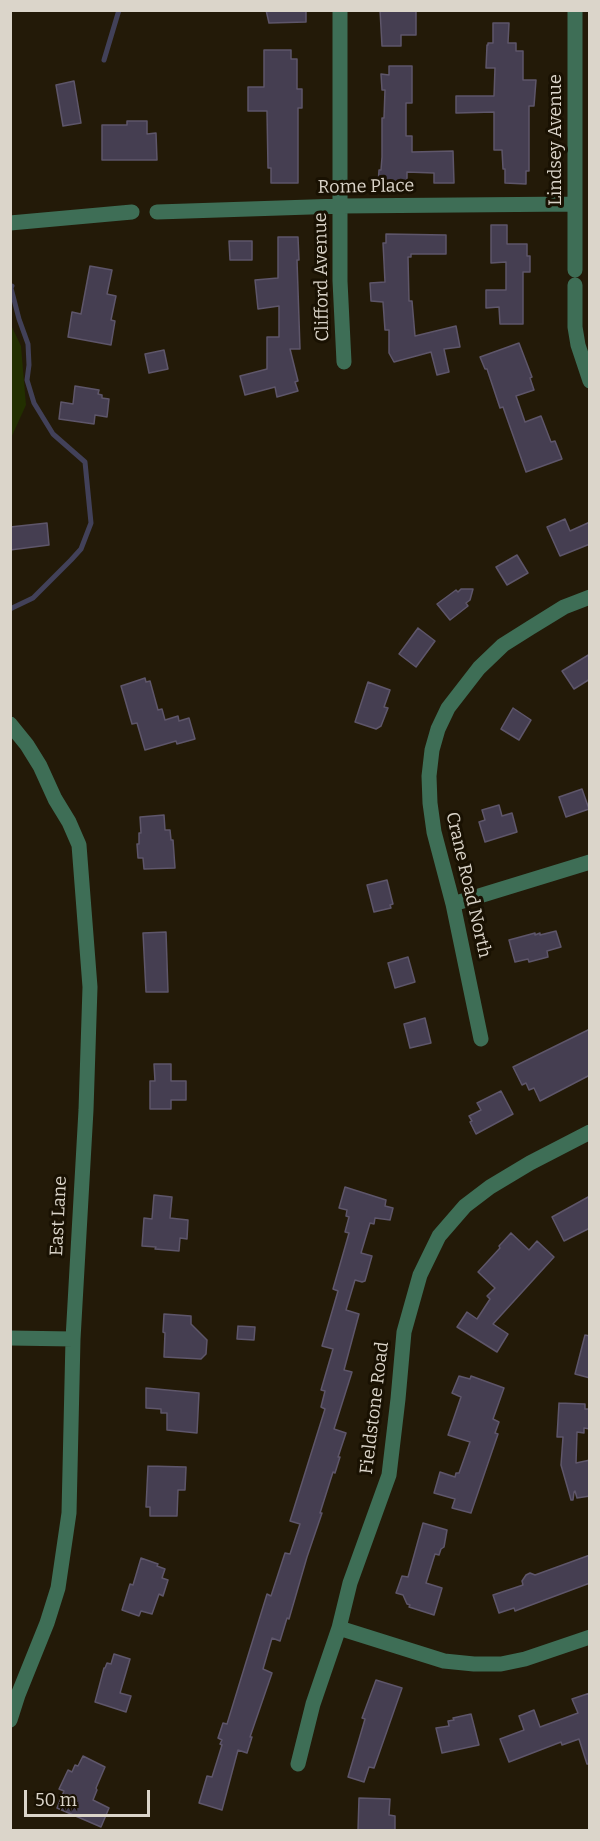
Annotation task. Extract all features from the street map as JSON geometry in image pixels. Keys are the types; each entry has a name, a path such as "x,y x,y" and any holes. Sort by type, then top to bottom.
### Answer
{"street":[{"name":"Clifford Avenue","path":"340,10 340,281 344,362"},
{"name":"Lindsey Avenue","path":"575,10 575,327 578,345 590,381"},
{"name":"Rome Place","path":"157,212 341,206 575,204"},
{"path":"10,223 132,212"},
{"name":"Crane Road North","path":"481,1039 453,904 436,843 430,803 429,776 432,750 438,729 448,708 479,668 503,645 564,607 590,597"},
{"name":"East Lane","path":"10,724 40,766 79,845 90,987 86,1110 73,1339 69,1514 58,1588 10,1720"},
{"path":"453,904 590,862"},
{"name":"Fieldstone Road","path":"298,1764 313,1704 339,1628 350,1583 389,1475 404,1332 420,1275 429,1255 439,1236 465,1206 490,1187 530,1163 590,1132"},
{"path":"10,1338 73,1339"},
{"path":"339,1628 444,1661 474,1664 501,1664 525,1659 590,1637"}],"green space":[{"path":"11,325 21,346 26,405 11,438"}],"building":[{"path":"266,10 306,10 306,22 269,23"},
{"path":"380,10 416,10 416,35 401,35 401,46 382,46"},
{"path":"493,23 509,23 508,43 516,43 516,51 523,51 523,80 536,80 534,106 529,106 529,171 526,171 526,184 505,183 502,150 494,150 494,112 456,113 456,96 494,96 495,68 486,68 487,45 493,43"},
{"path":"264,50 291,50 291,59 297,59 297,89 302,89 302,108 298,108 298,183 271,183 271,168 268,168 267,111 248,111 248,87 264,87"},
{"path":"389,66 412,66 412,103 406,103 406,136 412,136 412,152 453,151 454,183 434,183 434,173 407,172 407,186 378,186 382,157 385,90 382,90 381,74 389,75"},
{"path":"74,81 81,123 63,126 56,85"},
{"path":"127,121 147,121 147,134 156,133 157,160 102,160 102,125 127,125"},
{"path":"491,225 507,225 507,244 527,244 530,272 523,272 523,324 500,324 499,307 486,308 486,290 506,290 506,262 491,263"},
{"path":"386,234 446,235 446,254 411,254 411,257 408,257 409,301 412,301 415,336 456,326 460,347 444,349 449,372 437,375 431,352 394,362 389,353 389,330 385,330 383,302 371,301 370,283 385,282 383,243 386,243"},
{"path":"278,237 298,237 300,349 290,349 298,381 295,382 298,391 277,397 275,387 245,395 240,376 267,369 267,337 279,337 279,306 258,309 255,280 278,278"},
{"path":"229,241 252,241 252,260 230,260"},
{"path":"90,266 112,270 107,294 116,296 111,320 115,321 111,345 68,337 72,312 81,314"},
{"path":"519,343 532,377 530,378 534,390 516,396 525,422 541,416 551,442 555,441 562,459 526,472 503,407 500,408 487,369 480,357"},
{"path":"164,350 168,369 149,373 145,354"},
{"path":"75,386 99,390 98,394 102,395 102,398 109,399 107,417 95,415 94,424 59,419 61,402 73,404"},
{"path":"565,519 570,531 590,522 590,544 560,556 547,527"},
{"path":"47,523 49,545 10,550 10,527"},
{"path":"517,555 528,573 507,585 496,567"},
{"path":"461,589 473,589 470,600 466,603 468,606 450,620 437,604 456,590 458,592"},
{"path":"418,628 435,641 416,667 399,654"},
{"path":"590,654 590,679 574,689 562,671"},
{"path":"145,678 146,682 150,681 158,710 162,709 165,720 178,716 179,721 189,718 195,739 177,744 176,741 145,750 137,723 132,724 121,686"},
{"path":"368,682 390,690 384,707 388,708 381,726 376,729 355,722"},
{"path":"513,708 531,720 519,740 501,729"},
{"path":"582,789 589,809 566,817 559,797"},
{"path":"499,805 502,816 512,813 517,832 485,842 479,822 485,820 482,810"},
{"path":"164,815 165,830 170,830 171,840 173,840 175,868 144,869 143,858 138,858 140,817"},
{"path":"387,880 393,904 390,905 391,908 374,912 367,885"},
{"path":"556,931 561,947 547,951 548,957 529,962 528,959 515,962 509,940 535,933 535,935 540,933 540,935"},
{"path":"166,932 168,992 146,992 143,933"},
{"path":"408,957 415,982 395,988 388,963"},
{"path":"425,1018 431,1043 410,1048 404,1024"},
{"path":"590,1029 590,1075 540,1101 534,1088 529,1090 526,1083 522,1085 513,1067"},
{"path":"154,1064 171,1064 171,1081 186,1081 186,1100 171,1100 171,1109 150,1109 150,1081 155,1081"},
{"path":"501,1091 513,1114 476,1134 469,1116 481,1110 477,1103"},
{"path":"345,1187 386,1200 385,1206 393,1208 390,1220 375,1218 374,1224 370,1223 361,1253 372,1256 365,1281 355,1280 346,1310 359,1314 344,1370 352,1372 334,1429 346,1433 289,1619 287,1618 280,1641 272,1638 263,1669 272,1673 250,1737 252,1737 247,1753 238,1750 222,1810 199,1803 207,1776 212,1777 222,1745 220,1744 222,1740 218,1738 223,1723 227,1724 267,1594 271,1596 285,1553 290,1554 300,1524 290,1521 325,1409 321,1407 325,1391 321,1390 333,1349 322,1346 338,1291 333,1289 349,1233 345,1232 349,1217 346,1216 347,1210 339,1208"},
{"path":"154,1195 172,1197 170,1218 188,1220 187,1239 180,1238 179,1251 142,1246 144,1218 152,1219"},
{"path":"590,1196 590,1228 564,1241 552,1217"},
{"path":"511,1233 529,1250 537,1241 554,1257 493,1324 508,1334 497,1352 457,1327 467,1312 477,1319 490,1299 487,1296 495,1288 478,1272"},
{"path":"164,1314 191,1316 191,1324 207,1340 206,1354 201,1359 164,1357"},
{"path":"238,1326 255,1327 254,1340 237,1339"},
{"path":"585,1335 590,1336 590,1378 575,1374"},
{"path":"459,1376 470,1379 471,1376 504,1388 493,1419 499,1422 495,1433 498,1434 471,1513 452,1508 455,1499 434,1493 440,1472 455,1477 456,1473 459,1473 470,1442 448,1435 461,1397 452,1393"},
{"path":"146,1388 199,1393 197,1433 167,1430 167,1413 161,1413 161,1409 146,1408"},
{"path":"559,1403 585,1404 585,1409 590,1409 590,1429 584,1428 584,1433 577,1432 576,1463 590,1460 590,1496 577,1498 575,1491 573,1500 571,1500 561,1465 563,1437 557,1437"},
{"path":"148,1466 186,1467 185,1490 178,1490 177,1516 150,1516 150,1507 146,1507"},
{"path":"423,1523 447,1530 444,1547 439,1555 435,1554 426,1583 442,1588 434,1615 409,1607 403,1595 396,1593 402,1576 408,1577"},
{"path":"590,1555 590,1583 515,1611 514,1608 499,1613 493,1595 523,1585 522,1581 530,1573 535,1575"},
{"path":"141,1558 165,1569 162,1578 168,1580 163,1596 159,1594 152,1614 141,1611 139,1616 122,1610"},
{"path":"114,1654 130,1659 120,1693 131,1696 126,1712 95,1702 104,1668 107,1663 111,1664"},
{"path":"376,1680 402,1688 374,1768 369,1767 364,1782 348,1777 365,1719 362,1718"},
{"path":"590,1693 590,1764 587,1764 579,1739 562,1745 561,1742 509,1762 500,1739 524,1730 519,1716 534,1710 540,1727 578,1713 572,1699"},
{"path":"471,1714 479,1745 442,1753 436,1728 449,1726 448,1721 454,1720 453,1718"},
{"path":"83,1756 105,1767 93,1800 109,1808 101,1827 57,1808 64,1791 59,1789 68,1770 72,1772"},
{"path":"359,1798 390,1799 389,1815 395,1816 395,1830 358,1830"}],"waterway":[{"path":"104,60 119,10"},
{"path":"10,609 33,598 71,560 81,549 91,523 85,462 53,434 34,403 27,380 28,344 19,319 12,286"}]}
